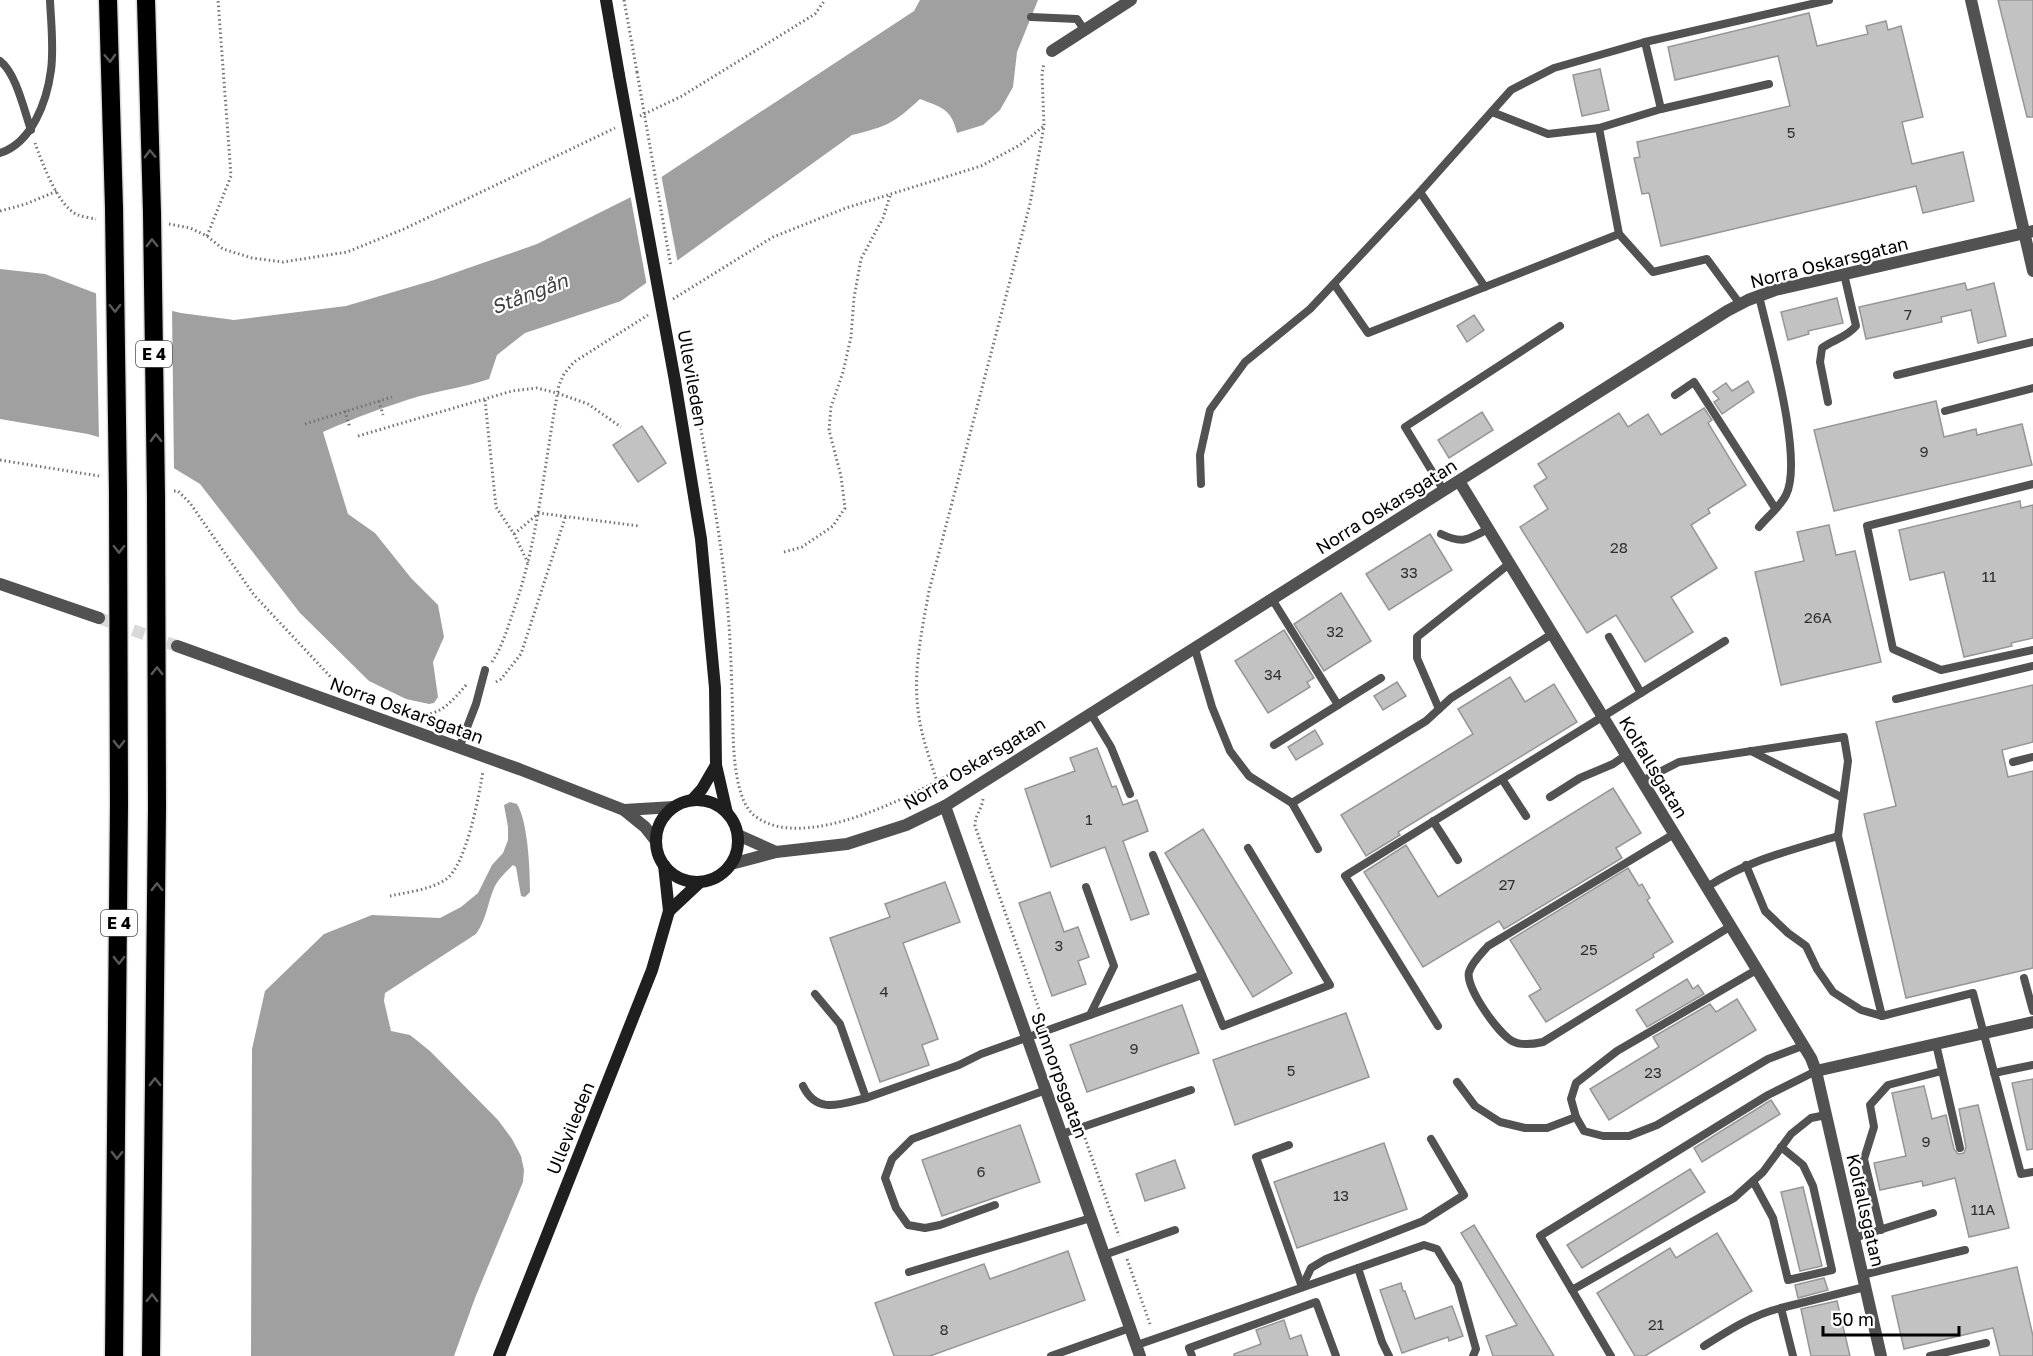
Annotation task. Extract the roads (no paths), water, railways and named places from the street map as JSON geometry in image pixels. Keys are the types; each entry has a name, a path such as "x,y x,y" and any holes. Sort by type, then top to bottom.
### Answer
{"highway":[{"name":"E 4","path":"108,0 118,491 119,851 114,1356"},
{"name":"E 4","path":"146,0 162,493 151,1356"}],"main road":[{"name":"Ullevileden","path":"606,0 695,496 708,592 715,688 716,765 727,813"},
{"path":"700,882 684,879 669,871 657,850 656,841 663,819 674,807 692,800 702,789 716,765"},
{"path":"669,911 700,882 717,876 731,864 737,851 736,827 727,813 711,802 692,800"},
{"name":"Ullevileden","path":"499,1356 652,970 669,911 664,865"}],"street":[{"path":"1052,51 1131,0"},
{"path":"1971,0 2029,232 2033,271"},
{"name":"Norra Oskarsgatan","path":"731,864 776,852 847,844 906,825 945,806 1740,304 1759,296 1844,274 2029,232"},
{"name":"Kolfallsgatan","path":"1459,482 1805,1045 1816,1071 1881,1356"},
{"path":"0,584 99,618"},
{"name":"Norra Oskarsgatan","path":"177,646 486,757 624,810 645,827 656,841"},
{"name":"Sunnorpsgatan","path":"945,806 1138,1351"},
{"name":"Norra Oskarsgatan","path":"624,810 674,807"},
{"name":"Norra Oskarsgatan","path":"738,836 776,852"},
{"path":"1816,1071 2033,1022"}],"lane":[{"path":"0,153 11,150 31,130 43,102 51,69 50,0"},
{"path":"1201,484 1200,455 1210,410 1245,362 1310,309 1420,192 1511,90 1554,68 1645,42 1829,0"},
{"path":"1031,16 1077,19 1085,31"},
{"path":"1645,42 1661,109"},
{"path":"0,61 13,78 31,130"},
{"path":"1492,112 1548,134 1599,128 1661,109 1770,84"},
{"path":"1599,128 1619,234 1653,272 1707,259 1740,304"},
{"path":"1420,192 1485,286"},
{"path":"1334,284 1368,333 1619,234"},
{"path":"1828,402 1820,362 1822,348 1831,341 1848,335 1856,326 1844,274"},
{"path":"1759,296 1791,438 1792,472 1786,495 1759,527"},
{"path":"1444,491 1405,427 1560,326"},
{"path":"1897,375 2033,342"},
{"path":"1675,395 1694,382 1775,508"},
{"path":"1945,411 2033,388"},
{"path":"2033,484 1867,526 1893,649 1941,670 2033,650"},
{"path":"1441,534 1455,541 1464,541 1488,529"},
{"path":"1439,709 1417,658 1417,637 1509,564"},
{"path":"1272,600 1338,705"},
{"path":"1292,803 1426,722 1451,698 1552,634"},
{"path":"1609,637 1641,693"},
{"path":"1438,1026 1345,876 1725,641"},
{"path":"1195,649 1212,707 1230,751 1249,776 1292,803 1318,849"},
{"path":"1896,699 2033,666"},
{"path":"459,748 481,689 485,670"},
{"path":"1274,745 1381,678"},
{"path":"1091,714 1111,747 1130,794"},
{"path":"1642,781 1679,762 1844,737 1848,761 1838,836 1882,1016"},
{"path":"1751,751 1843,798"},
{"path":"1550,797 1580,778 1613,764 1626,755"},
{"path":"2013,762 2033,757"},
{"path":"1502,779 1526,816"},
{"path":"1434,821 1458,860"},
{"path":"1674,834 1488,946 1474,961 1469,972 1470,982 1485,1010 1498,1030 1513,1042 1531,1044 1543,1041 1731,926"},
{"path":"1707,887 1733,871 1775,854 1838,836"},
{"path":"1153,855 1223,1026 1330,985 1248,848"},
{"path":"1746,866 1765,911 1806,946 1817,969 1833,992 1861,1010 1882,1016 1973,993 2021,1174 2033,1172"},
{"path":"1086,887 1114,966 1090,1015"},
{"path":"1758,969 1617,1051 1576,1083 1571,1100 1576,1117 1584,1131 1603,1136 1629,1136 1657,1125 1768,1059 1805,1045"},
{"path":"803,1086 809,1098 823,1105 839,1105 866,1098 959,1065 981,1054 1046,1030 1202,975"},
{"path":"2024,978 2033,1011"},
{"path":"815,994 840,1024 866,1098"},
{"path":"1936,1044 1960,1148"},
{"path":"1994,1073 2033,1065"},
{"path":"1611,1356 1540,1236 1768,1095 1816,1071"},
{"path":"1881,1230 1864,1159 1874,1127 1870,1105 1888,1085 1942,1071"},
{"path":"1458,1082 1475,1106 1500,1122 1525,1128 1547,1128 1576,1117"},
{"path":"995,1205 940,1225 925,1228 908,1225 896,1208 885,1178 892,1159 912,1139 1046,1090"},
{"path":"1062,1134 1191,1090"},
{"path":"1572,1290 1734,1198 1763,1172 1791,1134 1811,1118 1826,1115"},
{"path":"1302,1287 1311,1268 1326,1259 1423,1221 1464,1195 1431,1139"},
{"path":"1289,1145 1256,1157 1302,1287"},
{"path":"1754,1181 1773,1218 1788,1280 1832,1270 1813,1186 1803,1165 1781,1147"},
{"path":"1854,1238 1933,1213"},
{"path":"909,1272 1092,1218"},
{"path":"1104,1255 1175,1230"},
{"path":"1138,1351 1155,1339 1424,1245 1437,1249 1458,1284 1476,1349 1473,1356"},
{"path":"1704,1346 1743,1321 1762,1313 1965,1250"},
{"path":"1358,1268 1382,1342 1389,1356"},
{"path":"1192,1356 1189,1348 1316,1302 1336,1356"},
{"path":"1781,1308 1792,1356"},
{"path":"1051,1356 1131,1328"},
{"path":"1930,1356 1986,1343"}],"water":[{"name":"Stångån","path":"920,0 1038,0 1017,52 1013,87 1000,110 983,125 957,133 952,118 944,110 920,99 889,123 852,135 621,301 525,333 497,355 489,379 408,400 323,432 348,514 375,533 411,578 438,605 444,637 433,662 438,697 434,703 406,699 369,681 300,613 200,484 144,450 88,434 0,419 0,269 45,274 95,293 181,313 234,320 346,306 434,280 537,244 631,197 914,11"},
{"path":"510,802 517,804 524,822 529,859 530,892 525,897 521,896 516,867 513,865 496,885 476,934 385,993 384,1001 391,1031 410,1035 430,1051 498,1120 521,1156 524,1170 523,1182 475,1298 454,1356 251,1356 252,1049 265,991 324,934 372,915 440,918 461,907 478,893 492,865 503,853 508,840 504,805"}],"tunnel":[{"path":"99,618 177,646"}]}
